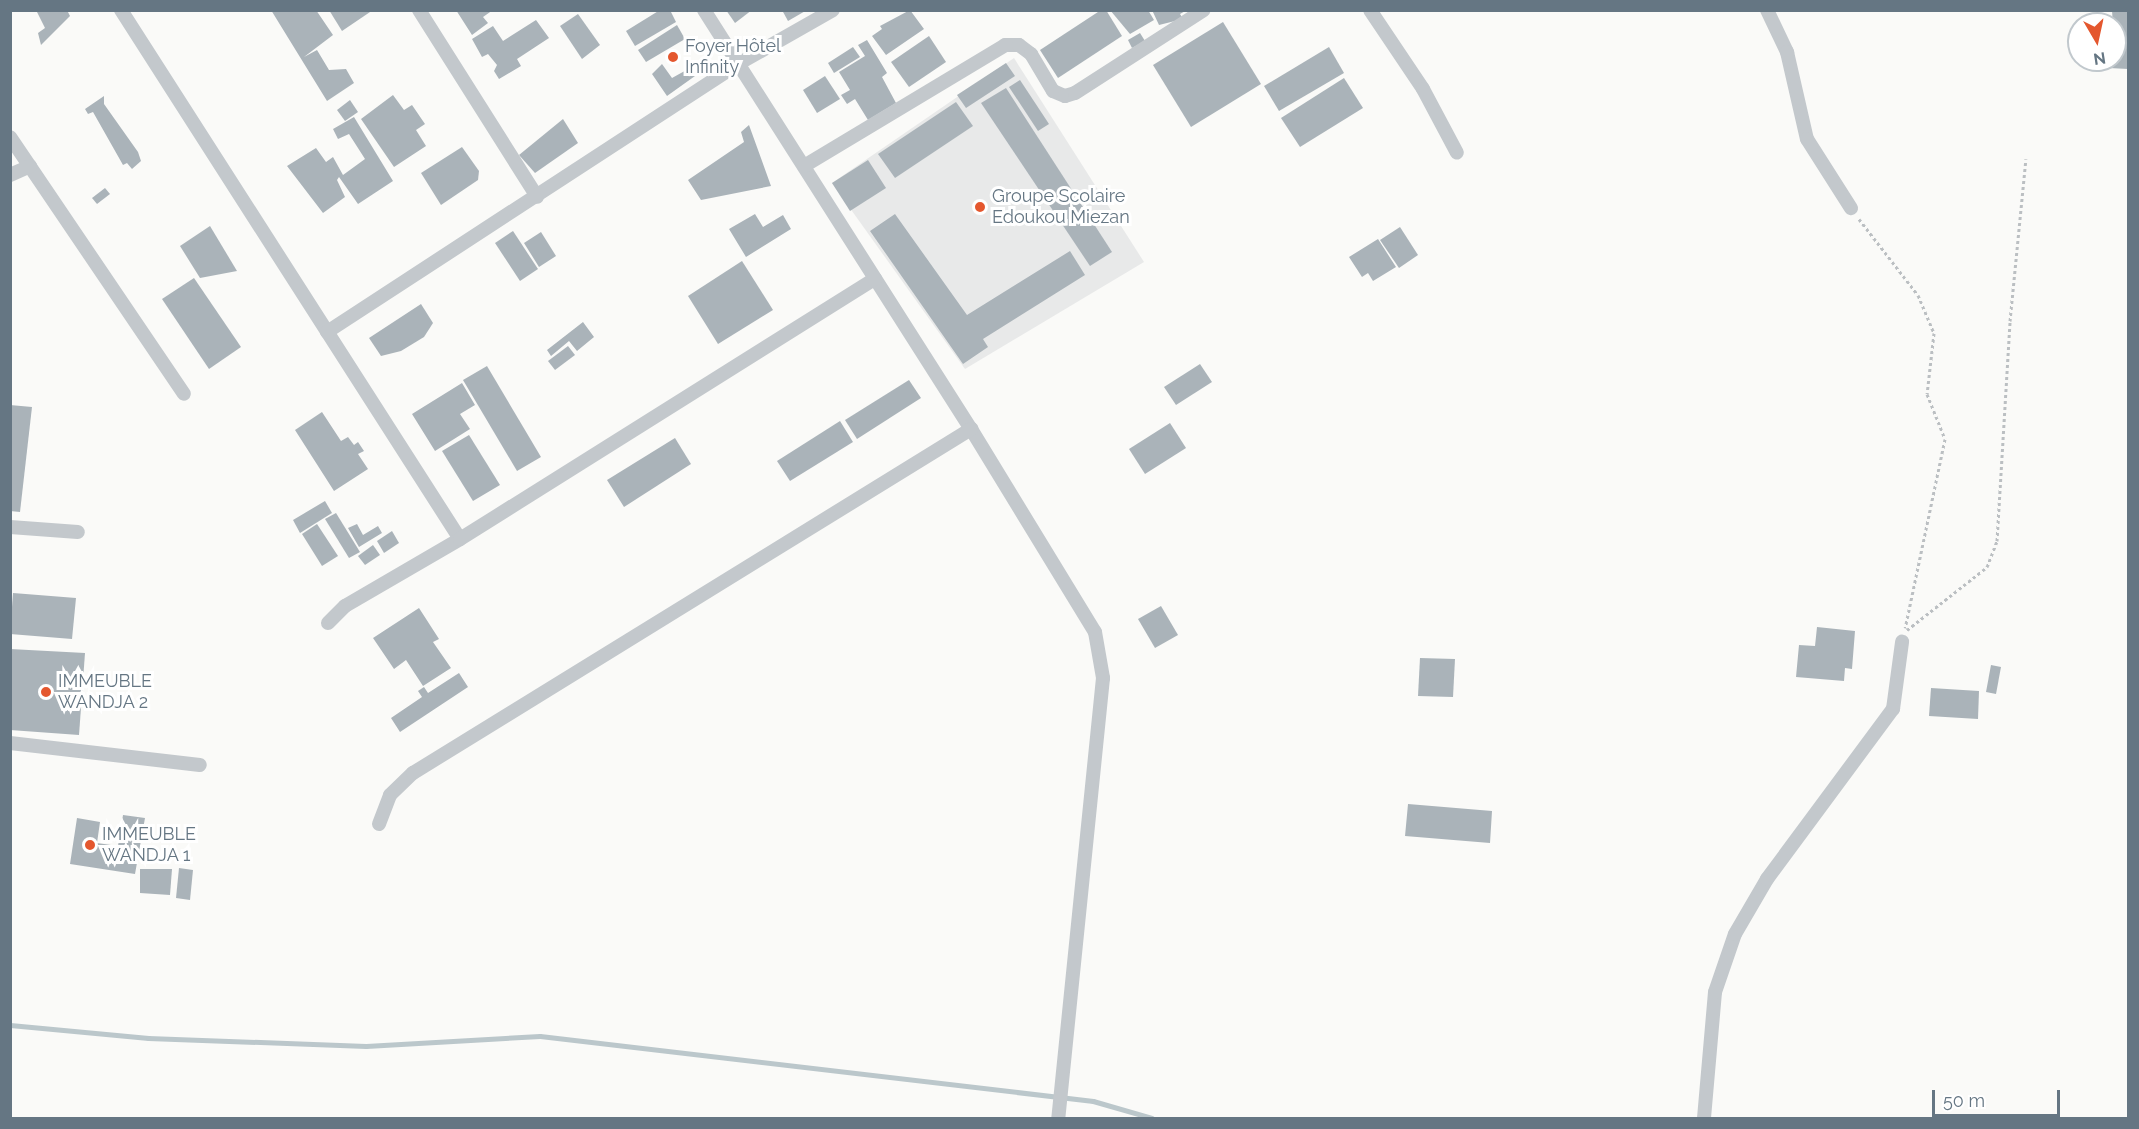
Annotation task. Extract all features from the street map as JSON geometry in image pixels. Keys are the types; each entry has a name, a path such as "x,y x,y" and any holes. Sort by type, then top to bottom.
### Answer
{"street":[{"path":"121,10 460,539"},
{"path":"419,10 537,197"},
{"path":"705,10 971,429 1086,616 1100,652 1103,678 1058,1119"},
{"path":"327,332 738,64 834,10"},
{"path":"804,166 1005,45 1019,45 1030,54 1053,91 1065,96 1204,10"},
{"path":"1370,10 1423,89 1457,153"},
{"path":"1767,10 1787,52 1807,139 1851,208"},
{"path":"10,137 184,394"},
{"path":"10,175 30,166"},
{"path":"328,623 345,606 460,539 875,279"},
{"path":"379,824 390,795 413,773 971,429"},
{"path":"10,527 78,532"},
{"path":"1704,1119 1714,992 1735,934 1767,879 1893,709 1902,642"},
{"path":"10,743 200,765"}],"path":[{"path":"1902,642 1908,627 1922,621 1987,567 1997,541 2010,321 2026,159"},
{"path":"1851,208 1918,295 1934,333 1927,394 1945,439 1902,642"}],"shaded area":[{"name":"Groupe Scolaire Edoukou Miezan","path":"1014,58 1144,262 965,369 832,183"}],"building":[{"path":"36,10 67,10 70,16 41,45 38,33 45,28"},
{"path":"271,10 316,10 333,35 304,57 317,50 329,70 346,69 354,83 327,101"},
{"path":"329,10 373,10 342,31"},
{"path":"456,10 493,10 483,17 488,23 472,35"},
{"path":"660,10 670,10 676,22 635,46 626,31"},
{"path":"726,10 752,10 735,23"},
{"path":"782,10 807,10 788,21"},
{"path":"910,10 924,29 886,55 872,36 882,29 880,26"},
{"path":"1101,10 1106,10 1122,36 1058,78 1040,50"},
{"path":"1110,10 1148,10 1154,20 1130,34"},
{"path":"1152,10 1187,10 1180,14 1183,19 1159,25"},
{"path":"2112,10 2128,10 2128,69 2127,12 2112,12"},
{"path":"578,14 600,45 582,59 560,26"},
{"path":"536,20 549,38 517,59 521,66 499,79 494,71 497,65 488,54 482,57 472,39 493,26 503,41"},
{"path":"1223,22 1261,84 1191,127 1153,65"},
{"path":"677,25 685,39 646,62 638,50"},
{"path":"1140,33 1145,41 1132,48 1128,40"},
{"path":"929,36 946,62 909,87 891,62"},
{"path":"867,40 887,73 882,77 896,103 868,120 855,99 847,104 841,95 850,90 839,72 865,56 858,45"},
{"path":"853,47 860,57 834,73 828,63"},
{"path":"1329,47 1344,73 1279,111 1264,86"},
{"path":"699,63 702,71 667,96 652,74 662,64 672,78"},
{"path":"1006,63 1015,76 966,108 957,95"},
{"path":"825,76 840,99 817,113 803,90"},
{"path":"1344,78 1363,108 1300,147 1281,118"},
{"path":"1020,80 1049,124 1038,131 1009,87"},
{"path":"1006,88 1112,252 1090,266 981,103"},
{"path":"393,95 404,110 412,105 425,124 416,130 426,146 394,167 361,119"},
{"path":"104,96 104,104 138,152 141,161 132,169 127,163 123,165 93,112 88,114 85,109"},
{"path":"350,100 358,112 345,121 337,110"},
{"path":"956,102 973,126 895,178 878,154"},
{"path":"354,117 393,181 358,204 339,177 337,180 345,197 323,213 287,166 316,148 326,162 333,157 343,175 365,159 349,134 338,139 333,129"},
{"path":"563,119 578,143 535,173 519,155"},
{"path":"749,125 771,186 701,200 688,180 744,142 741,132"},
{"path":"462,147 479,171 478,180 441,205 421,173"},
{"path":"868,160 886,188 850,211 832,183"},
{"path":"105,188 110,194 97,204 92,198"},
{"path":"755,214 763,227 783,215 791,229 746,257 729,229"},
{"path":"895,214 967,315 1070,251 1085,275 983,339 988,347 963,364 870,231"},
{"path":"210,226 237,271 200,278 180,246"},
{"path":"1400,227 1418,255 1399,268 1380,240"},
{"path":"513,231 538,269 520,281 495,243"},
{"path":"541,232 556,256 539,267 524,243"},
{"path":"1378,239 1396,267 1373,281 1368,273 1362,277 1349,257"},
{"path":"742,261 773,310 718,344 688,296"},
{"path":"194,278 241,347 209,369 162,299"},
{"path":"421,304 433,323 424,337 401,351 381,356 369,338"},
{"path":"583,322 594,337 577,351 569,341 551,356 547,350"},
{"path":"568,346 575,355 555,370 548,361"},
{"path":"1200,364 1212,382 1176,405 1164,387"},
{"path":"487,366 541,457 517,471 463,380"},
{"path":"909,380 921,398 857,439 845,420"},
{"path":"462,383 475,405 460,414 470,429 435,451 412,414"},
{"path":"10,405 32,407 20,512 10,511"},
{"path":"322,412 341,441 348,437 354,445 358,442 364,451 358,454 368,469 334,491 295,430"},
{"path":"840,421 853,442 790,481 777,461"},
{"path":"1170,423 1186,448 1145,474 1129,449"},
{"path":"469,435 500,485 473,501 442,451"},
{"path":"675,438 691,464 624,507 607,480"},
{"path":"325,501 332,513 300,533 293,520"},
{"path":"336,513 360,552 349,558 325,519"},
{"path":"317,524 338,556 322,566 302,534"},
{"path":"357,524 363,535 378,526 382,533 359,547 348,528"},
{"path":"392,531 399,543 384,553 377,541"},
{"path":"373,545 380,555 365,565 358,556"},
{"path":"13,593 76,598 72,639 10,634"},
{"path":"1161,606 1178,635 1155,648 1138,619"},
{"path":"419,608 439,639 433,642 451,668 423,686 406,660 394,669 373,638"},
{"path":"1817,627 1855,631 1852,669 1845,668 1844,681 1796,677 1799,645 1815,646"},
{"name":"IMMEUBLE WANDJA 2","path":"10,649 85,653 79,735 10,730"},
{"path":"1420,658 1455,659 1453,697 1418,696"},
{"path":"1991,665 2001,667 1996,694 1986,692"},
{"path":"459,673 468,687 400,732 391,718 422,697 418,691 424,687 428,693"},
{"path":"1931,688 1979,691 1978,719 1929,716"},
{"path":"1408,804 1492,811 1490,843 1405,836"},
{"name":"IMMEUBLE WANDJA 1","path":"123,815 145,818 135,874 70,864 77,818 100,822 97,843 118,846"},
{"path":"179,868 193,870 190,900 176,898"},
{"path":"140,869 172,869 170,895 140,893"}],"waterway":[{"path":"10,1025 148,1038 366,1046 540,1036 1093,1101 1152,1118"}],"place":[{"name":"Foyer Hôtel Infinity","path":"673,57"},
{"name":"Groupe Scolaire Edoukou Miezan","path":"980,207"},
{"name":"IMMEUBLE WANDJA 2","path":"46,692"},
{"name":"IMMEUBLE WANDJA 1","path":"90,845"}]}
